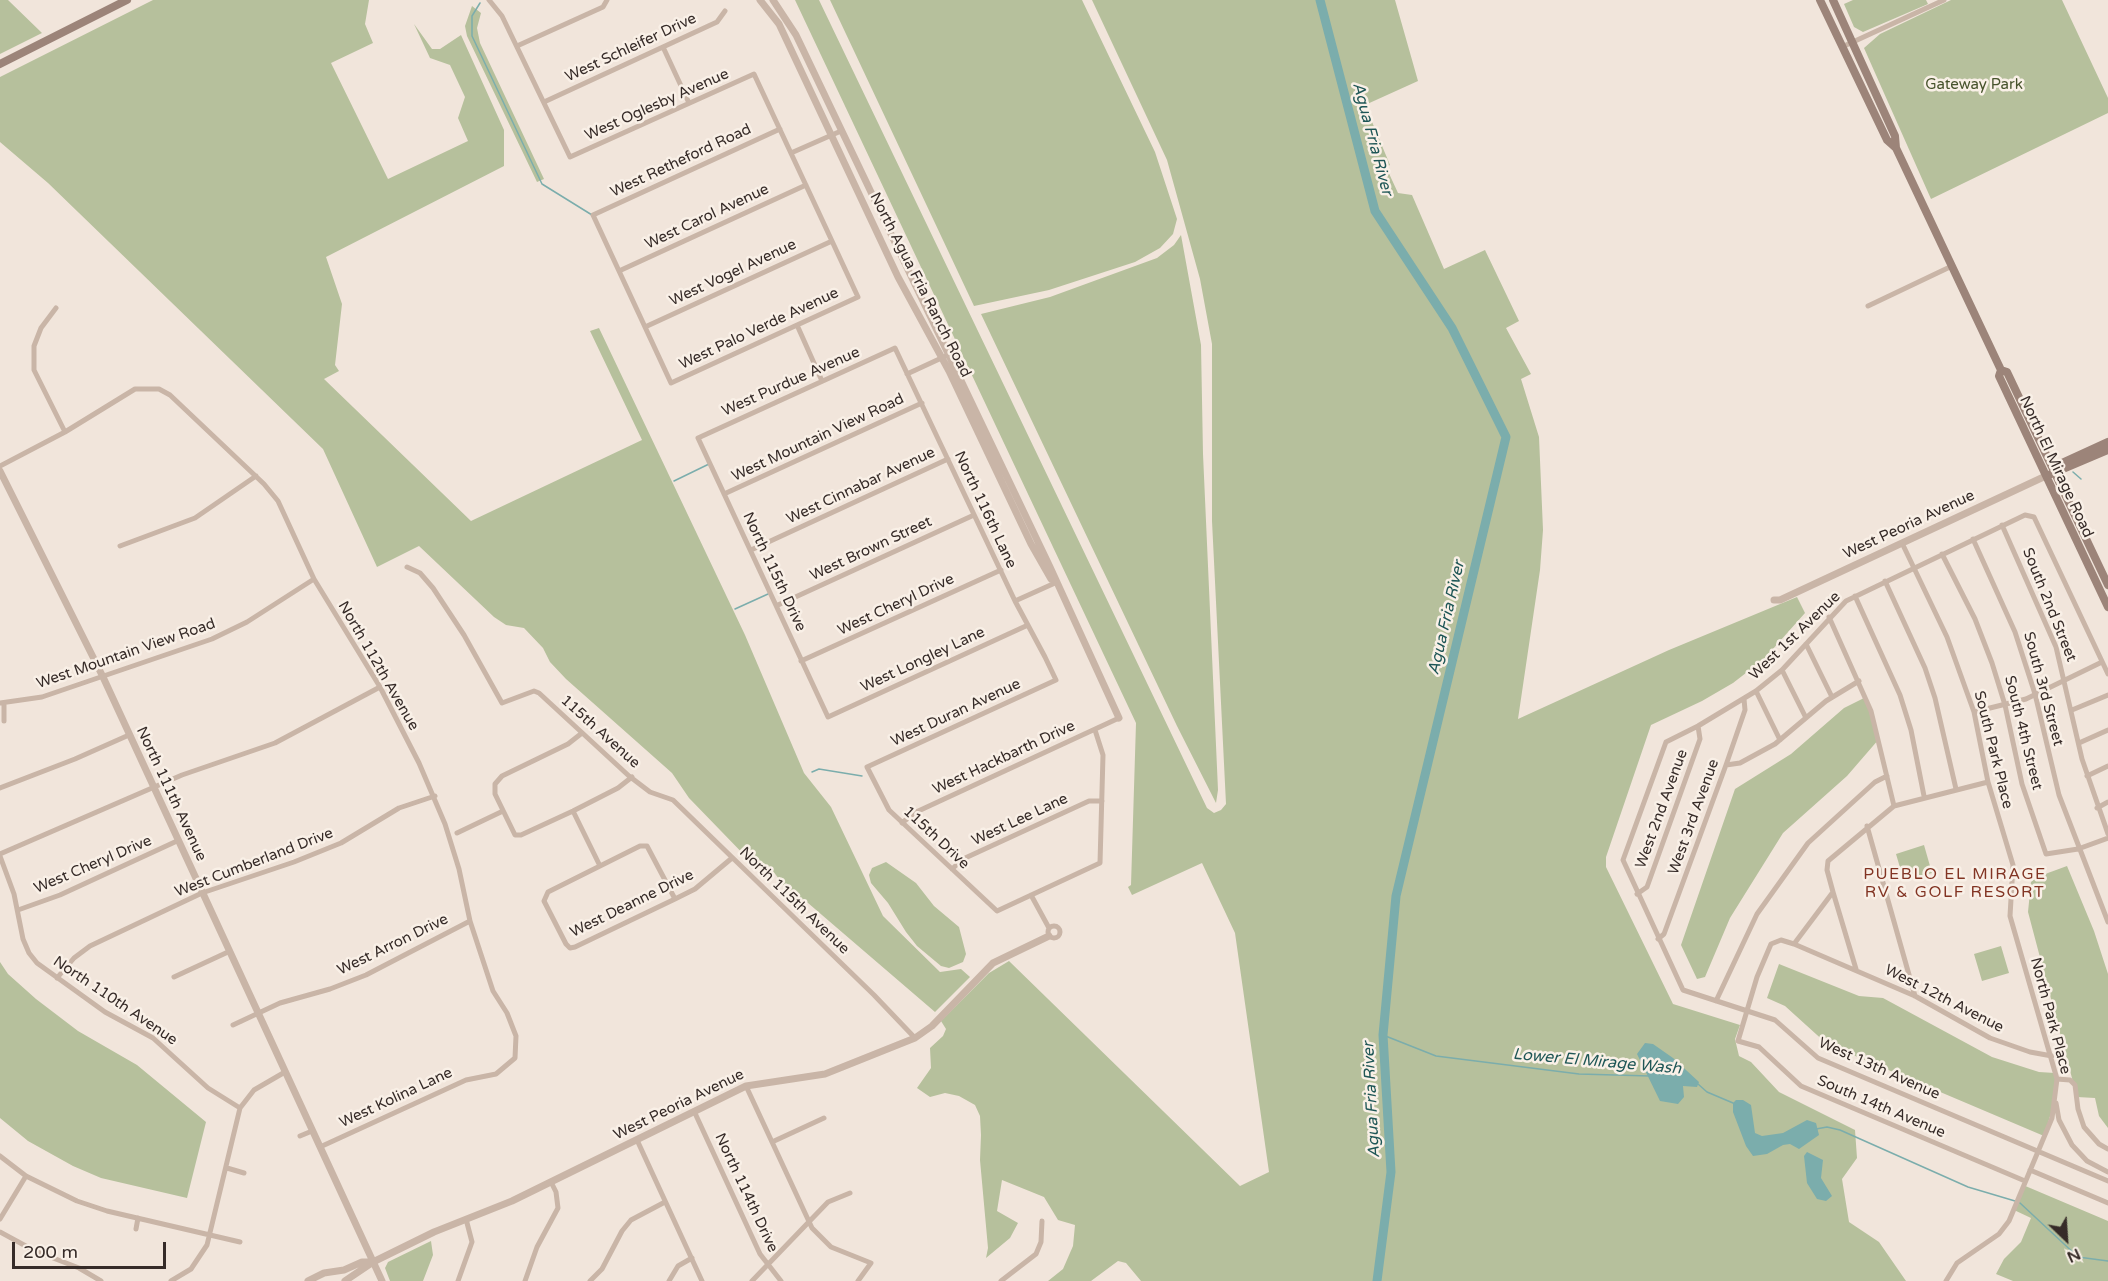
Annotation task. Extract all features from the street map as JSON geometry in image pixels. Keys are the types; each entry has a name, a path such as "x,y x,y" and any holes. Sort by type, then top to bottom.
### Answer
{"main road":[{"path":"0,64 127,0"},
{"name":"North El Mirage Road","path":"1820,0 1887,140 1896,148"},
{"name":"North El Mirage Road","path":"1833,0 1895,136 1896,148 2001,370 1999,376 2108,585"},
{"path":"1887,140 1895,136"},
{"name":"West Peoria Avenue","path":"2050,474 2060,464 2108,442"},
{"name":"West Peoria Avenue","path":"2050,474 2108,450"},
{"name":"North El Mirage Road","path":"2050,474 2108,607"}],"street":[{"path":"489,0 502,16 543,102"},
{"path":"517,46 603,7 607,0"},
{"name":"North Agua Fria Ranch Road","path":"760,0 779,24 904,290 945,356"},
{"name":"North Agua Fria Ranch Road","path":"773,0 796,35 1031,544 1055,583 1119,718"},
{"path":"1842,47 1944,0"},
{"name":"West Schleifer Drive","path":"543,102 717,22 725,11"},
{"path":"663,47 689,103"},
{"name":"West Oglesby Avenue","path":"543,102 570,157 754,74 780,129"},
{"path":"780,129 832,241"},
{"name":"West Retheford Road","path":"619,271 593,215 780,129"},
{"path":"791,153 841,130"},
{"name":"West Carol Avenue","path":"619,271 806,185"},
{"name":"West Palo Verde Avenue","path":"645,327 671,383 858,297 832,241"},
{"name":"West Vogel Avenue","path":"645,327 832,241"},
{"path":"1868,306 1952,266"},
{"path":"619,271 645,327"},
{"path":"0,466 65,432 34,370 34,346 41,328 56,308"},
{"path":"797,325 822,381"},
{"name":"West Purdue Avenue","path":"698,438 895,348"},
{"name":"North 116th Lane","path":"895,348 1015,601 1056,680"},
{"path":"907,374 945,356"},
{"name":"North 112th Avenue","path":"65,432 135,389 159,389 170,394 256,476 278,501 314,579 380,687 435,796 459,868 470,921 493,990 507,1013 516,1036 515,1058"},
{"name":"West Mountain View Road","path":"724,494 922,403"},
{"name":"North 115th Drive","path":"698,438 778,605 801,662 828,717"},
{"name":"West Cinnabar Avenue","path":"751,550 948,459"},
{"name":"North 111th Avenue","path":"0,471 103,676 177,842 381,1281"},
{"name":"West Peoria Avenue","path":"1774,600 1780,600 2050,474"},
{"path":"120,546 195,518 256,476"},
{"name":"West 1st Avenue","path":"1637,894 1623,860 1666,742 1698,726 1756,691 1782,670 1829,617 1855,596 1885,581 2030,514 2102,662"},
{"name":"West Brown Street","path":"778,605 974,515"},
{"name":"South 2nd Street","path":"2002,525 2037,600 2065,679 2087,776 2108,836"},
{"name":"South 3rd Street","path":"1973,539 2015,632 2035,694 2059,795 2078,849 2108,921"},
{"name":"South Park Place","path":"1902,543 1947,638 1974,712 1988,782 2013,865"},
{"name":"South 4th Street","path":"1942,554 1975,619 2005,705 2022,784 2046,854 2078,849"},
{"name":"115th Avenue","path":"407,567 420,573 433,588 464,635 502,703 534,691 650,792"},
{"name":"West Cheryl Drive","path":"801,662 1000,570"},
{"name":"West Mountain View Road","path":"4,721 2,703 42,697 219,636 314,579"},
{"path":"1885,581 1925,668 1935,698 1956,789"},
{"path":"1015,601 1055,583"},
{"path":"1855,596 1900,695 1911,730 1924,796"},
{"path":"1829,617 1859,681 1875,725 1894,806"},
{"name":"West Longley Lane","path":"828,717 1028,625"},
{"path":"1806,644 1832,697"},
{"path":"1974,712 2005,705 2035,694 2102,662 2108,674"},
{"path":"1782,670 1806,718"},
{"name":"West Duran Avenue","path":"868,770 1056,680"},
{"path":"1726,765 1740,764 1780,740 1832,697 1859,681"},
{"path":"0,855 182,774 275,743 380,687"},
{"path":"1756,691 1780,740"},
{"path":"2072,710 2108,695"},
{"name":"West 3rd Avenue","path":"1658,939 1664,934 1726,765 1745,710 1744,699"},
{"name":"West Hackbarth Drive","path":"902,823 914,813 1119,718"},
{"name":"West 2nd Avenue","path":"1637,894 1647,887 1700,739 1698,726"},
{"path":"1049,932 1031,895 1100,863 1103,755 1095,729"},
{"path":"2079,743 2108,730"},
{"path":"582,733 568,744 502,776 495,784 495,794 515,835 521,835 618,788 632,777"},
{"path":"0,788 129,735"},
{"path":"2087,776 2108,766"},
{"path":"862,776 868,770"},
{"name":"115th Drive","path":"868,770 885,804 902,823 997,911 1031,895"},
{"path":"1716,1001 1757,914 1808,843 1875,782 1887,776"},
{"path":"1856,969 1827,870 1828,861 1867,826 1894,806 1924,796 1988,782"},
{"name":"North 115th Avenue","path":"650,792 673,800 874,995 915,1038"},
{"name":"West Cumberland Drive","path":"57,978 74,958 90,946 202,893 294,862 341,843 399,808 435,796"},
{"name":"West Lee Lane","path":"952,869 963,859 1089,801 1102,801"},
{"path":"2097,808 2108,802"},
{"path":"573,810 600,866 640,846 647,846 675,899"},
{"path":"457,833 503,811"},
{"path":"1867,826 1915,996"},
{"path":"2078,849 2108,836"},
{"name":"West Cheryl Drive","path":"18,910 60,895 177,842"},
{"name":"North 110th Avenue","path":"0,855 18,910 28,953 57,978 105,1012 153,1038 208,1088 240,1108"},
{"name":"West Deanne Drive","path":"600,866 544,896 544,901 570,948 675,899 713,876 732,858"},
{"name":"North Park Place","path":"1947,1281 1957,1263 2004,1228 2038,1151 2055,1100 2057,1079 2052,1056 2010,916 2013,865"},
{"path":"1747,1010 1771,944 1781,940 1794,944 1833,892"},
{"path":"1637,894 1658,939"},
{"name":"West Arron Drive","path":"233,1025 257,1012 366,975 470,921"},
{"name":"West Peoria Avenue","path":"345,1281 373,1262 551,1182 746,1086 825,1074 915,1038 932,1026 993,963 1049,932"},
{"name":"West 13th Avenue","path":"1658,939 1683,990 1775,1020 1818,1058 2108,1180"},
{"name":"West 12th Avenue","path":"1794,944 1915,996 1990,1038 2030,1052 2052,1056"},
{"path":"174,977 228,952"},
{"name":"South 14th Avenue","path":"1747,1010 1738,1041 1759,1047 1802,1086 2025,1181"},
{"name":"West Kolina Lane","path":"320,1147 466,1080 496,1074 515,1058"},
{"path":"171,1281 198,1261 210,1236 240,1108 254,1090 285,1072"},
{"path":"2057,1079 2070,1080 2075,1085 2078,1109 2084,1127 2099,1144 2108,1149"},
{"path":"746,1086 808,1221 819,1238 831,1247 871,1263 858,1281"},
{"path":"2055,1100 2059,1120 2072,1145 2087,1161 2108,1172"},
{"name":"North 114th Drive","path":"694,1111 767,1265 781,1281"},
{"path":"772,1142 824,1118"},
{"path":"300,1136 312,1131"},
{"path":"637,1140 702,1281"},
{"path":"0,1156 26,1176 76,1201 240,1242"},
{"path":"227,1168 244,1173"},
{"path":"2030,1170 2108,1203"},
{"path":"0,1219 26,1176"},
{"path":"525,1281 537,1247 558,1208 558,1199 551,1182"},
{"path":"752,1281 828,1202 850,1193"},
{"path":"590,1281 602,1269 622,1231 631,1220 665,1202"},
{"path":"136,1229 138,1218"},
{"path":"458,1281 472,1242 466,1219"},
{"path":"1001,1281 1036,1254 1041,1242 1042,1221"},
{"path":"0,1232 35,1251 79,1268 101,1281"},
{"path":"669,1281 678,1266 692,1258"},
{"name":"West Peoria Avenue","path":"308,1281 324,1273 344,1270 362,1262 373,1262"}],"green space":[{"path":"0,0 8,0 42,33 0,54"},
{"path":"153,0 369,0 365,24 373,43 331,63 388,179 468,141 458,118 465,97 450,65 430,58 414,24 432,49 440,49 461,35 504,130 504,166 326,257 342,304 335,365 339,371 324,379 471,521 642,440 590,331 599,328 745,635 804,773 831,807 883,916 940,972 961,969 970,977 935,1012 808,903 790,894 773,871 766,866 760,867 752,863 689,798 672,773 566,679 550,662 543,648 524,628 506,625 494,617 419,546 377,567 323,449 48,183 0,142 0,77"},
{"path":"795,0 819,0 1207,808 1214,813 1226,804 1212,521 1212,344 1200,279 1167,160 1092,0 1395,0 1418,81 1365,105 1390,165 1386,167 1398,193 1412,195 1444,269 1485,250 1519,321 1506,328 1531,374 1521,379 1539,437 1543,530 1540,570 1518,719 1669,650 1797,597 1805,613 1764,659 1733,683 1702,701 1651,725 1606,857 1606,867 1673,1004 1740,1025 1735,1039 1739,1056 1751,1062 1779,1092 1855,1130 1857,1158 1842,1179 1849,1222 1879,1242 1906,1281 1141,1281 1126,1263 1118,1261 1091,1281 1048,1281 1063,1269 1073,1246 1075,1225 1058,1220 1044,1197 1002,1180 997,1211 1018,1223 1010,1238 986,1258 988,1248 980,1160 980,1116 975,1105 959,1096 945,1093 930,1097 917,1088 931,1068 930,1048 943,1036 946,1029 941,1021 989,973 1009,961 1240,1186 1269,1172 1235,933 1202,863 1132,895 1128,887 1131,885 1136,723"},
{"path":"830,0 1082,0 1155,152 1177,219 1173,234 1160,248 1135,262 1049,290 974,306"},
{"path":"1853,0 1926,0 1928,4 1863,32 1854,27 1844,4"},
{"name":"Gateway Park","path":"1951,0 2062,0 2108,98 2108,113 1931,199 1864,48 1880,34"},
{"path":"472,6 481,13 477,28 480,43 544,179 537,182 467,36 465,26"},
{"path":"1181,235 1201,345 1203,454 1218,790 1216,803 981,314 1050,297 1157,258 1174,245"},
{"path":"1866,697 1879,739 1847,776 1783,833 1730,918 1705,977 1697,979 1681,945 1735,789 1791,754 1844,708"},
{"path":"1924,845 1932,873 1904,881 1896,854"},
{"path":"886,862 916,883 934,906 959,927 966,954 963,962 949,968 941,966 917,946 906,932 888,903 871,883 869,875 872,868"},
{"path":"2067,866 2094,931 2108,974 2108,1128 2099,1116 2095,1098 2077,1097 2028,912 2031,882 2037,877"},
{"path":"2001,946 2009,973 1982,981 1974,954"},
{"path":"0,962 8,974 36,999 78,1031 137,1065 206,1122 187,1198 101,1178 73,1166 28,1141 0,1118"},
{"path":"1779,964 1859,996 1883,998 1992,1057 2039,1072 2055,1073 2055,1100 2044,1136 1827,1044 1785,1006 1767,998"},
{"path":"2023,1185 2108,1221 2108,1281 2013,1281 1996,1274 2004,1259 2021,1242 2031,1218 2014,1210"},
{"path":"431,1241 433,1255 423,1281 390,1281 385,1268 388,1262"}],"water":[{"path":"1645,1043 1653,1044 1673,1058 1699,1082 1697,1087 1683,1086 1684,1097 1678,1104 1660,1101 1637,1054"},
{"path":"1736,1100 1743,1100 1751,1105 1755,1133 1762,1136 1783,1133 1807,1120 1816,1123 1819,1135 1799,1149 1790,1144 1783,1145 1767,1154 1753,1156 1746,1146 1733,1112 1733,1103"},
{"path":"1807,1152 1823,1160 1821,1178 1832,1196 1826,1201 1817,1199 1807,1183 1804,1156"}],"waterway":[{"name":"Agua Fria River","path":"1320,0 1375,211 1452,328 1506,437 1396,896 1383,1035 1391,1172 1377,1281"},
{"path":"480,3 472,16 472,36 542,184 592,215"},
{"path":"674,481 709,464"},
{"path":"2073,472 2081,479"},
{"path":"735,609 768,594"},
{"path":"812,772 819,769 862,776"},
{"name":"Lower El Mirage Wash","path":"1383,1035 1436,1056 1579,1074 1650,1076"},
{"name":"Lower El Mirage Wash","path":"1698,1084 1707,1092 1733,1103"},
{"name":"Lower El Mirage Wash","path":"1816,1129 1827,1127 1840,1130 1968,1187 2015,1201"},
{"name":"Lower El Mirage Wash","path":"2020,1203 2078,1257 2108,1261"}],"district":[{"name":"PUEBLO EL MIRAGE RV & GOLF RESORT","path":"1955,884"}]}
